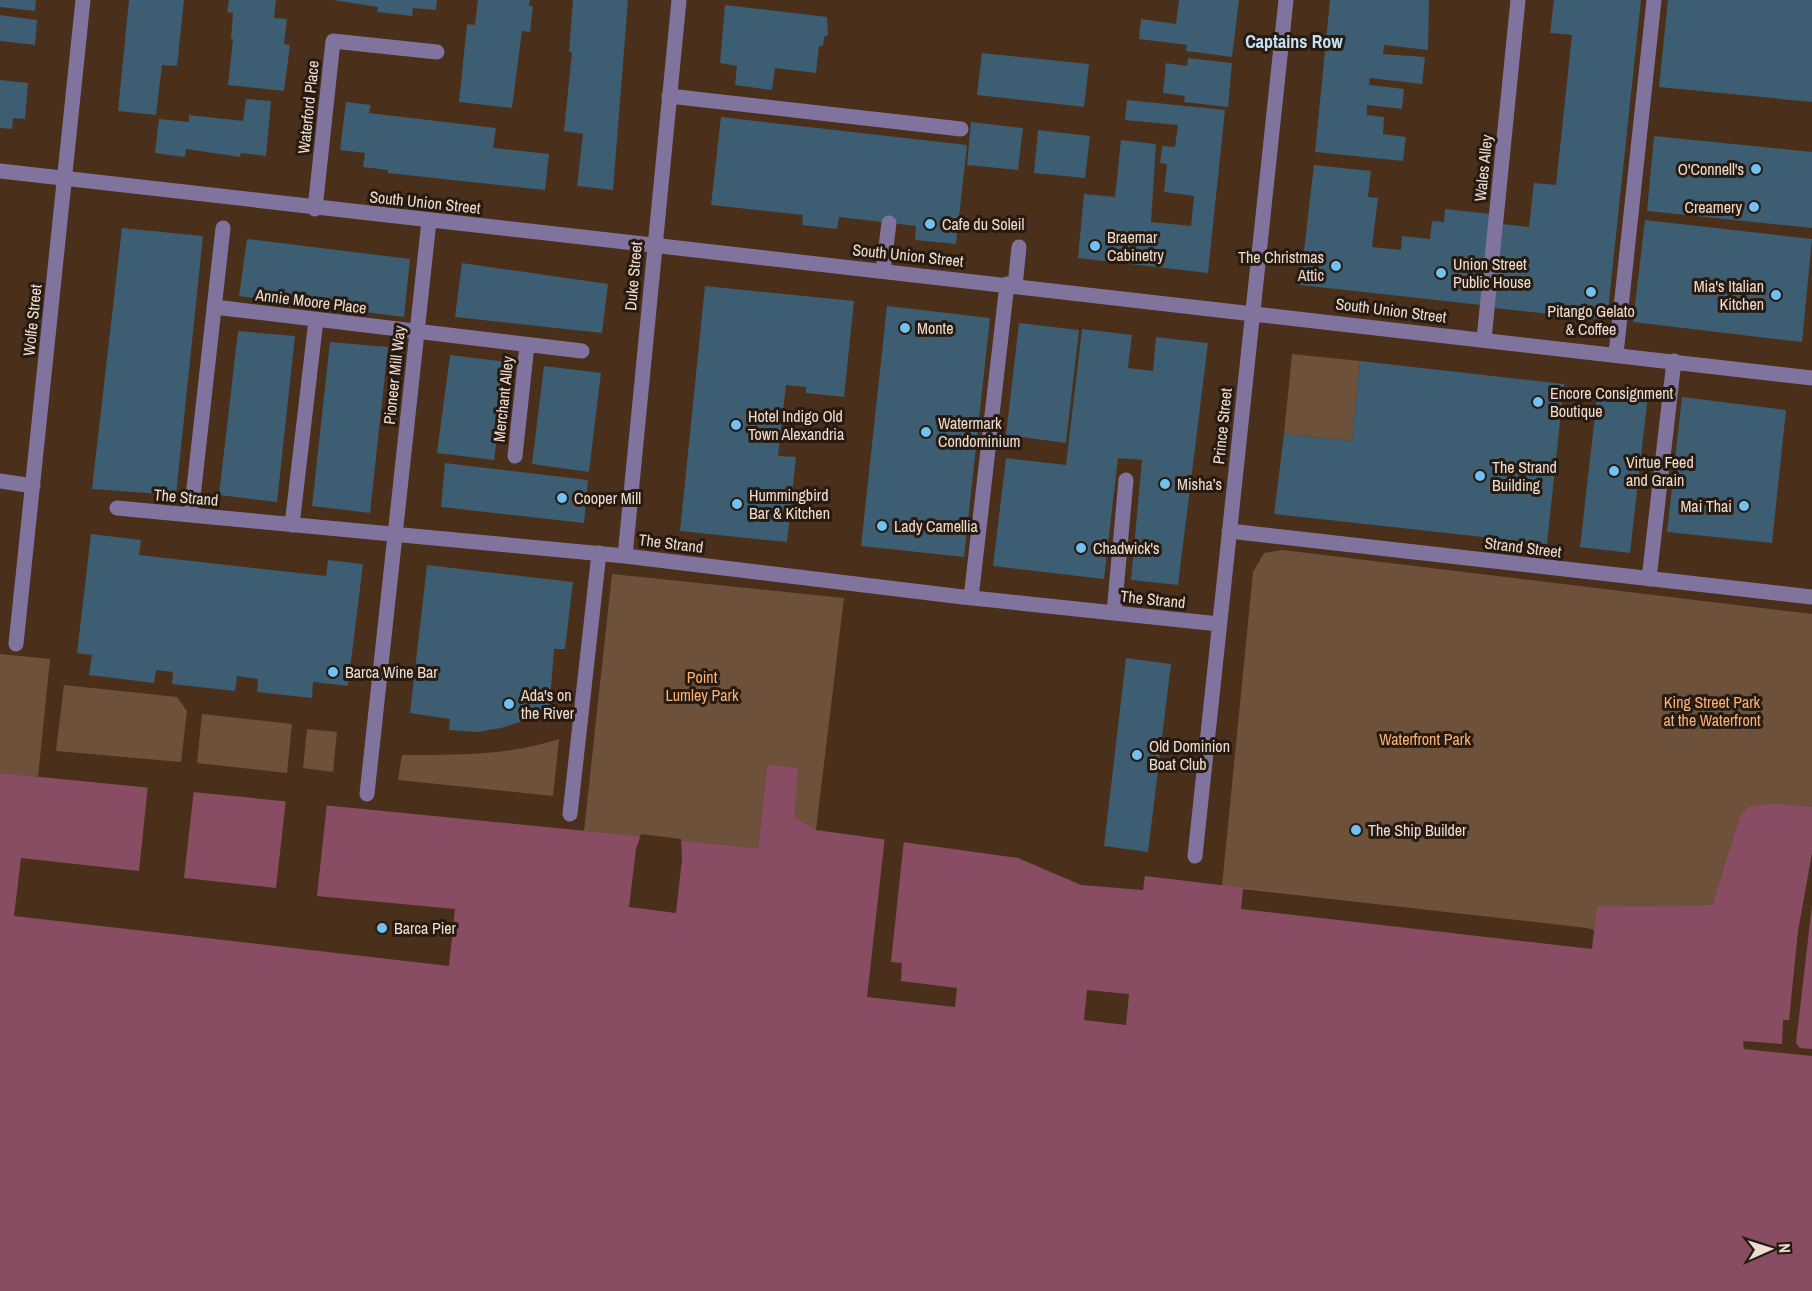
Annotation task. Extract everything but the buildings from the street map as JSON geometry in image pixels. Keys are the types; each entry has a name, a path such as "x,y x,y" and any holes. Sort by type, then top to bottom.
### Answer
{"street":[{"name":"Wolfe Street","path":"16,644 83,0"},
{"name":"Duke Street","path":"625,555 679,0"},
{"name":"Prince Street","path":"1195,856 1286,0"},
{"name":"Wales Alley","path":"1484,339 1518,0"},
{"path":"1616,354 1654,0"},
{"name":"Waterford Place","path":"315,209 333,41 437,52"},
{"path":"669,96 961,129"},
{"name":"South Union Street","path":"0,171 315,209 1252,312 1812,378"},
{"name":"Pioneer Mill Way","path":"367,794 429,221"},
{"path":"883,271 889,223"},
{"path":"191,515 222,228"},
{"path":"971,598 1011,285 1019,247"},
{"name":"Annie Moore Place","path":"214,307 582,351"},
{"path":"292,525 316,320"},
{"name":"Merchant Alley","path":"515,456 527,345"},
{"path":"1649,579 1674,361"},
{"path":"1114,613 1126,480"},
{"path":"0,481 33,486"},
{"name":"The Strand","path":"117,508 625,555 971,598 1219,624"},
{"name":"Strand Street","path":"1229,531 1812,597"},
{"path":"570,814 599,553"}],"green space":[{"path":"1292,354 1360,361 1352,441 1284,434"},
{"name":"Waterfront Park","path":"1283,550 1812,614 1812,807 1775,803 1749,806 1740,815 1712,905 1598,906 1594,930 1222,886 1253,572 1264,553"},
{"name":"Point Lumley Park","path":"612,574 844,598 816,830 794,817 767,765 758,848 584,831"},
{"path":"0,654 50,659 38,777 0,773"},
{"path":"64,685 177,697 187,711 181,762 56,751"},
{"path":"202,714 292,724 287,773 197,763"},
{"path":"307,729 337,732 333,772 303,768"},
{"path":"559,739 553,796 398,780 402,755 501,752"}],"shaded area":[{"path":"767,765 798,768 794,817 816,830 1018,858 1081,885 1143,890 1145,876 1594,930 1597,906 1712,905 1740,815 1749,806 1775,803 1812,807 1812,1291 0,1291 0,773 758,848"}],"pier":[{"path":"148,785 194,789 184,878 276,888 286,799 327,803 317,896 455,909 449,966 14,916 21,858 139,871"},
{"path":"641,834 681,839 682,859 676,913 629,907 636,849"},
{"path":"885,836 904,839 891,962 902,963 901,981 957,988 955,1007 867,997"},
{"path":"1812,853 1812,905 1796,1043 1800,1048 1812,1049 1812,1056 1744,1049 1743,1041 1782,1044 1783,1020 1789,1020 1798,931"},
{"path":"1243,889 1587,928 1594,930 1592,949 1241,909"},
{"path":"1087,990 1129,994 1126,1025 1084,1020"}],"place":[{"name":"O'Connell's","path":"1756,169"},
{"name":"Creamery","path":"1754,207"},
{"name":"Cafe du Soleil","path":"930,224"},
{"name":"Braemar Cabinetry","path":"1095,246"},
{"name":"The Christmas Attic","path":"1336,266"},
{"name":"Union Street Public House","path":"1441,273"},
{"name":"Pitango Gelato & Coffee","path":"1591,292"},
{"name":"Mia's Italian Kitchen","path":"1776,295"},
{"name":"Monte","path":"905,328"},
{"name":"Encore Consignment Boutique","path":"1538,402"},
{"name":"Hotel Indigo Old Town Alexandria","path":"736,425"},
{"name":"Watermark Condominium","path":"926,432"},
{"name":"Virtue Feed and Grain","path":"1614,471"},
{"name":"The Strand Building","path":"1480,476"},
{"name":"Misha’s","path":"1165,484"},
{"name":"Cooper Mill","path":"562,498"},
{"name":"Hummingbird Bar & Kitchen","path":"737,504"},
{"name":"Mai Thai","path":"1744,506"},
{"name":"Lady Camellia","path":"882,526"},
{"name":"Chadwick's","path":"1081,548"},
{"name":"Barca Wine Bar","path":"333,672"},
{"name":"Ada's on the River","path":"509,704"},
{"name":"Old Dominion Boat Club","path":"1137,755"},
{"name":"The Ship Builder","path":"1356,830"},
{"name":"Barca Pier","path":"382,928"}],"district":[{"name":"Captains Row","path":"1294,42"}],"park label":[{"name":"King Street Park at the Waterfront","path":"1712,711"}]}
